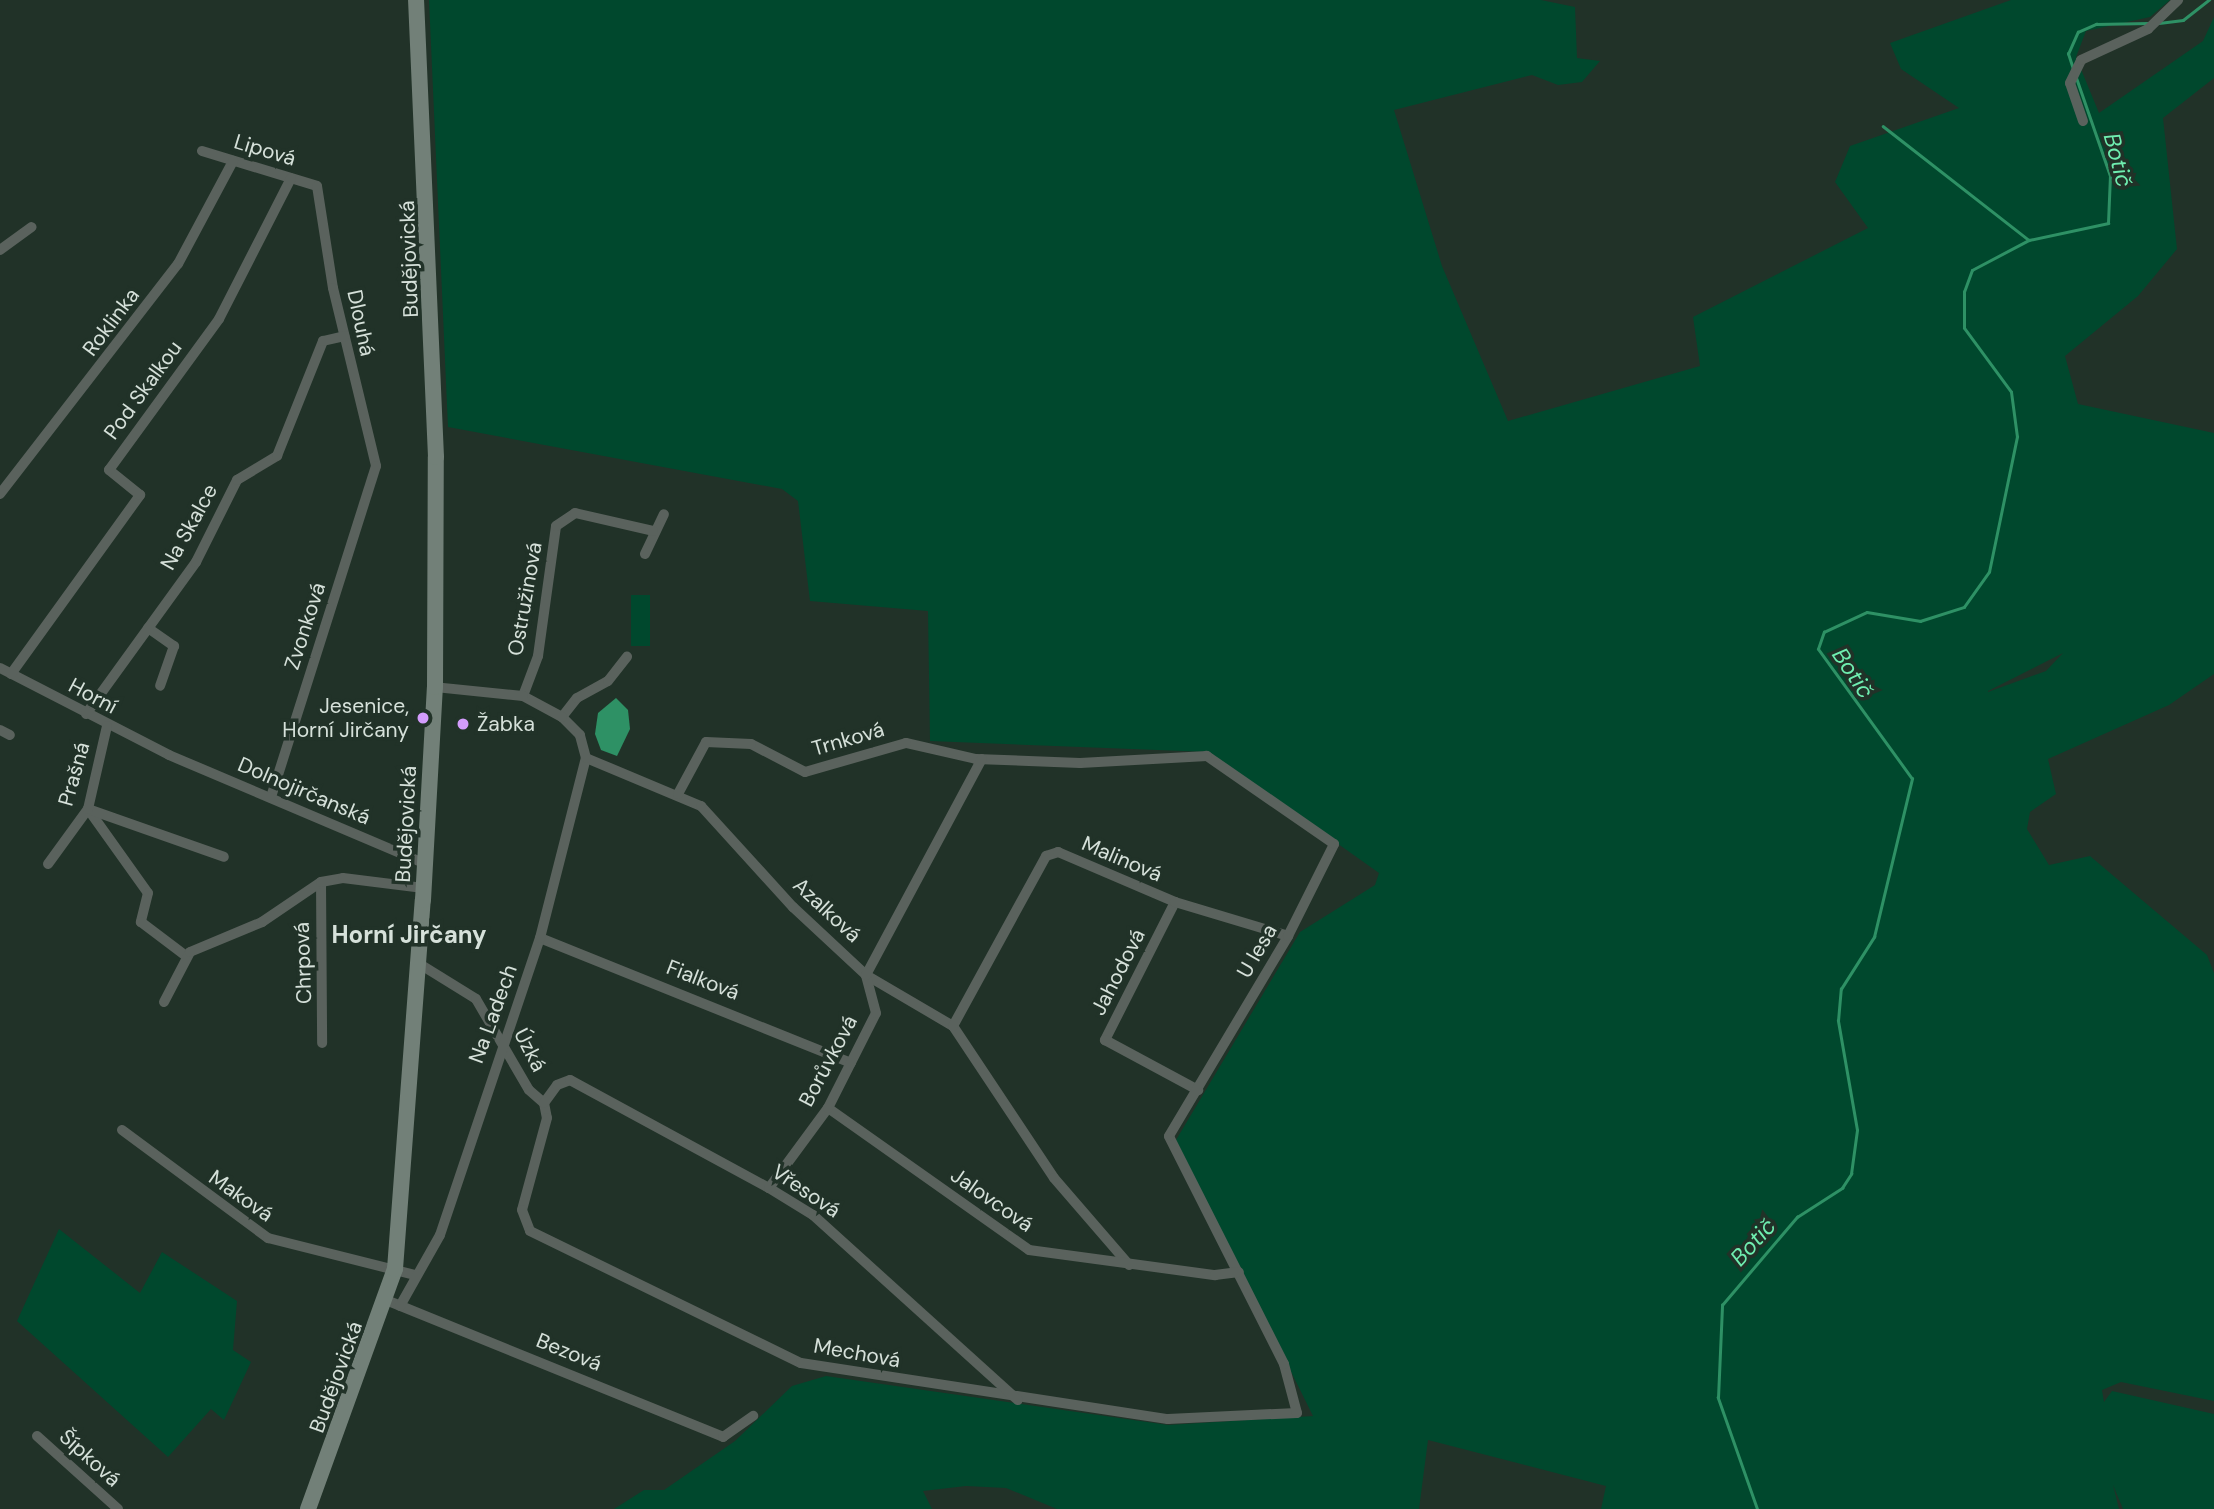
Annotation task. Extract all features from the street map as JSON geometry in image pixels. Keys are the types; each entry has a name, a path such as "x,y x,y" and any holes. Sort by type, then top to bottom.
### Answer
{"main road":[{"name":"Budějovická","path":"308,1509 393,1303 418,963 435,687 436,443 416,0"}],"street":[{"path":"2083,121 2070,83 2081,60 2148,29 2178,0"},
{"name":"Lipová","path":"202,151 317,186"},
{"name":"Roklinka","path":"0,494 178,264 233,161"},
{"name":"Pod Skalkou","path":"11,674 140,495 109,470 219,318 291,178"},
{"name":"Dlouhá","path":"317,186 344,336 376,467"},
{"path":"0,250 32,227"},
{"path":"0,238 13,240"},
{"name":"Na Skalce","path":"86,714 196,562 237,480 277,456 323,341 344,336"},
{"name":"Zvonková","path":"271,798 376,467"},
{"name":"Ostružinová","path":"523,696 538,656 556,526 575,513 653,531"},
{"path":"645,554 653,531 664,514"},
{"path":"148,628 174,646 160,686"},
{"path":"562,717 577,698 608,681 627,657"},
{"name":"Horní","path":"0,668 107,726 169,755"},
{"path":"435,687 523,696 562,717 580,735 586,758"},
{"name":"Prašná","path":"48,864 88,809 107,726"},
{"name":"Trnková","path":"678,794 705,742 751,744 805,772 906,743 982,759"},
{"name":"Dolnojirčanská","path":"169,755 425,863"},
{"name":"U lesa","path":"982,759 1080,764 1207,756 1334,844 1288,936 1169,1136 1284,1364 1297,1413"},
{"name":"Azalková","path":"586,758 678,794 701,806 793,907 866,975 953,1026 1054,1178 1129,1265"},
{"name":"Na Ladech","path":"393,1303 415,1275 440,1235 540,938 586,758"},
{"path":"866,975 982,759"},
{"path":"88,809 225,857"},
{"path":"88,809 148,892 141,922 186,956"},
{"name":"Malinová","path":"953,1026 1046,856 1058,852 1175,902 1288,936"},
{"path":"164,1002 186,956 262,922 321,881 342,878 423,888"},
{"name":"Chrpová","path":"321,881 322,1043"},
{"name":"Jahodová","path":"1175,902 1105,1040 1198,1090"},
{"name":"Fialková","path":"540,938 851,1063"},
{"name":"Úzká","path":"418,963 477,999 505,1041 529,1090 544,1103"},
{"name":"Borůvková","path":"769,1188 828,1108 876,1013 866,975"},
{"name":"Vřesová","path":"544,1103 557,1084 570,1080 769,1188 813,1215 1018,1400"},
{"name":"Mechová","path":"544,1103 547,1118 522,1210 530,1231 801,1363 1018,1400 1168,1419 1297,1413"},
{"name":"Jalovcová","path":"828,1108 1029,1250 1129,1265 1239,1272"},
{"name":"Maková","path":"122,1130 268,1238 395,1269"},
{"path":"395,1269 415,1275"},
{"name":"Bezová","path":"393,1303 723,1437 753,1416"},
{"name":"Šípková","path":"37,1436 118,1509"}],"shaded area":[{"path":"429,0 1541,0 1575,7 1577,58 1600,61 1582,82 1558,85 1532,75 1394,110 1442,266 1508,421 1700,366 1693,317 1868,228 1835,182 1850,146 1959,108 1901,69 1890,43 2011,0 2170,0 2150,17 2086,31 2076,57 2099,113 2203,41 2214,17 2214,78 2163,118 2177,249 2138,296 2065,356 2078,404 2214,433 2214,674 2169,705 2048,759 2056,794 2030,812 2027,829 2049,865 2090,856 2207,955 2214,973 2214,1401 2121,1382 2102,1390 2104,1402 2112,1391 2214,1414 2214,1509 2123,1509 2113,1485 2119,1509 1601,1509 1606,1486 1428,1440 1419,1509 1057,1509 1006,1488 966,1486 923,1491 932,1509 614,1509 644,1490 664,1490 735,1441 792,1386 826,1376 1168,1425 1313,1416 1176,1140 1300,932 1375,885 1379,873 1209,752 930,741 928,611 810,601 798,501 782,489 448,427","holes":["2063,653 2046,671 1988,692"]},
{"path":"631,595 650,595 650,646 631,646"},
{"path":"616,698 628,710 630,729 617,756 601,750 595,734 598,713"},
{"path":"59,1229 140,1293 162,1252 237,1301 233,1350 251,1362 224,1420 211,1409 168,1457 17,1321"}],"waterway":[{"name":"Botič","path":"2159,23 2183,20 2209,0"},
{"name":"Botič","path":"2073,69 2068,54 2078,32 2096,24 2149,23"},
{"name":"Botič","path":"1757,1509 1718,1398 1722,1305 1797,1217 1842,1188 1851,1174 1857,1130 1838,1021 1841,989 1874,937 1912,779 1818,649 1824,632 1867,612 1920,621 1964,607 1989,572 2017,437 2011,392 1964,328 1964,292 1972,270 2029,240 2108,223 2110,176 2076,78"},
{"path":"1883,126 2029,240"}],"place":[{"name":"Jesenice, Horní Jirčany","path":"423,718"},
{"name":"Žabka","path":"463,724"}],"district":[{"name":"Horní Jirčany","path":"409,935"}]}
